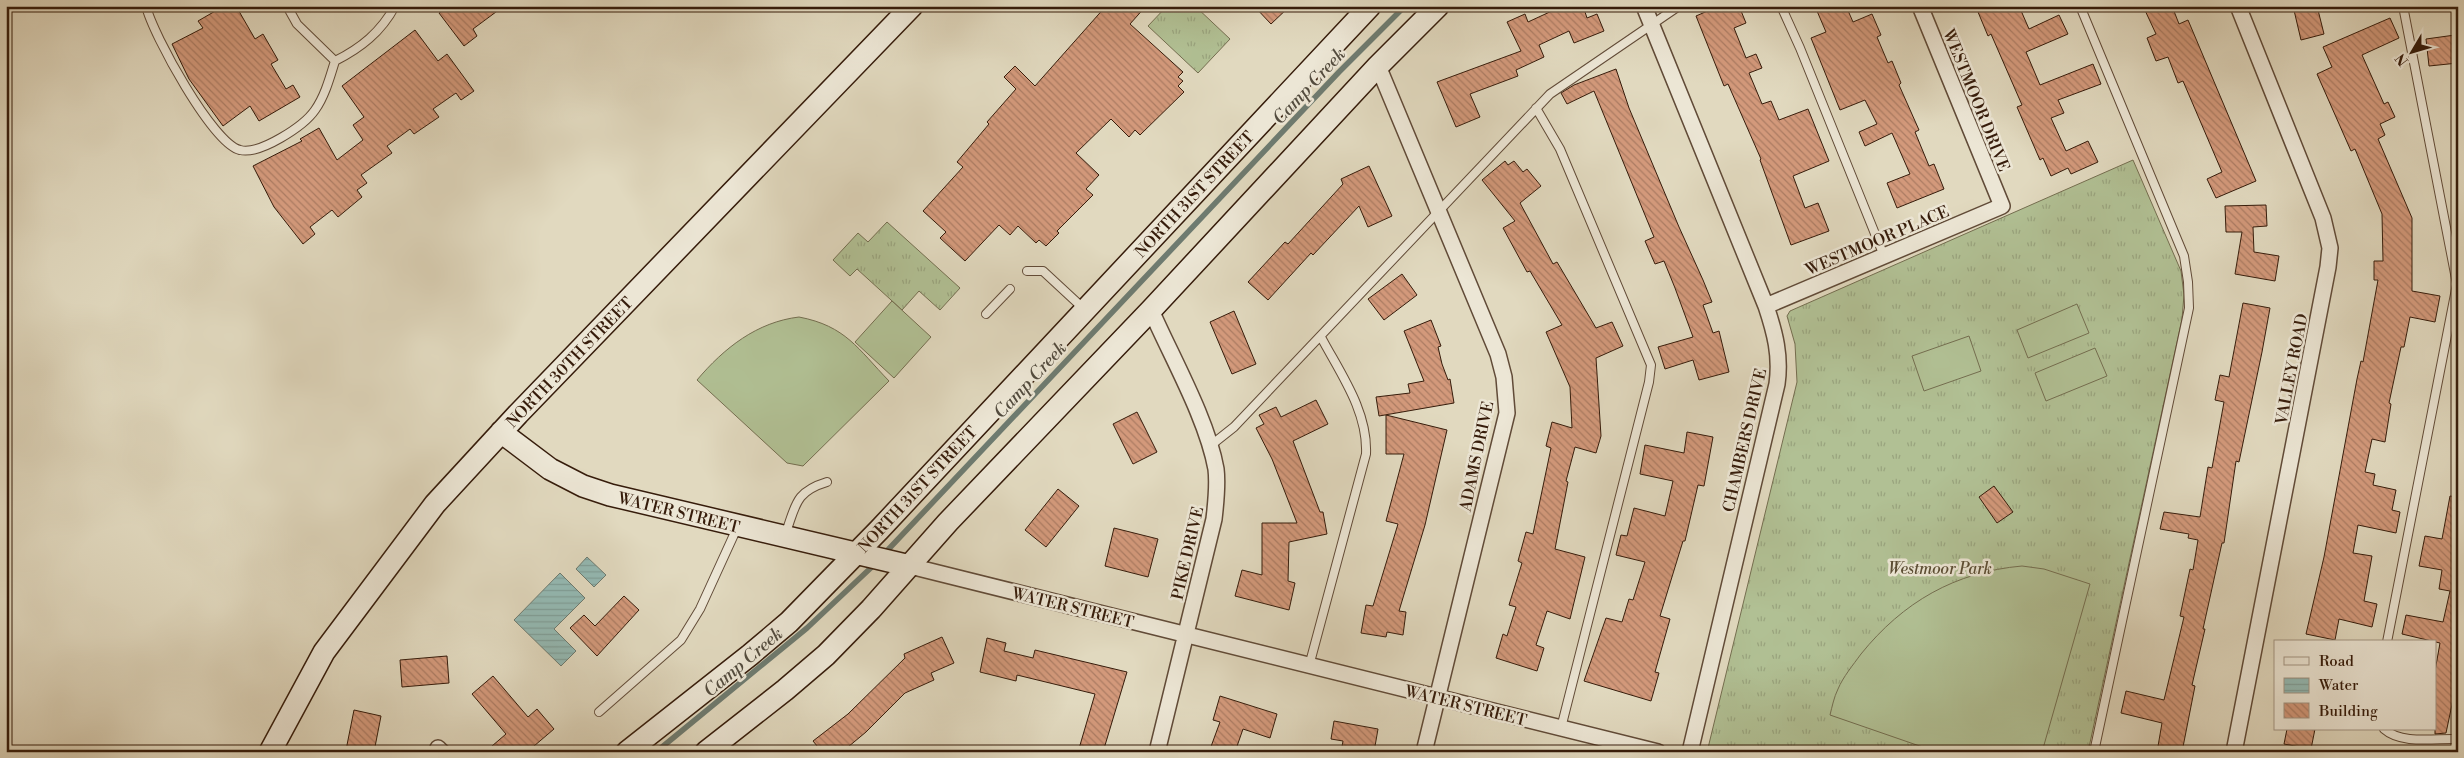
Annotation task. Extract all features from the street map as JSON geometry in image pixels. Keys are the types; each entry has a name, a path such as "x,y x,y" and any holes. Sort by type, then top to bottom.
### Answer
{"main road":[{"name":"NORTH 30TH STREET","path":"270,752 324,652 435,504 501,432 912,6"},
{"name":"NORTH 31ST STREET","path":"627,752 757,650 788,622 855,554 1370,6"},
{"path":"706,752 826,655 910,566 948,522 1151,310 1378,66 1438,6"},
{"name":"WATER STREET","path":"501,432 550,469 583,486 610,495 910,566"}],"street":[{"name":"CHAMBERS DRIVE","path":"1644,6 1766,306 1778,346 1779,365 1776,384 1690,752"},
{"name":"WESTMOOR DRIVE","path":"1920,6 2002,206"},
{"name":"VALLEY ROAD","path":"2234,752 2328,267 2330,248 2324,218 2238,6"},
{"name":"ADAMS DRIVE","path":"1378,66 1498,354 1504,377 1507,405 1424,752"},
{"name":"WESTMOOR PLACE","path":"1766,306 2002,206"},
{"name":"PIKE DRIVE","path":"1151,310 1210,446 1216,471 1214,519 1157,752"},
{"name":"WATER STREET","path":"910,566 1658,752"}],"lane":[{"path":"146,6 162,46 178,76 218,132 230,145 239,150 250,152 259,150 306,120 315,110 324,94 335,61 359,49 375,34 395,6"},
{"path":"287,6 297,24 335,61"},
{"path":"1210,446 1234,427 1321,337 1438,210 1536,108 1562,85 1679,6"},
{"path":"1781,6 1800,48 1884,256"},
{"path":"2080,6 2184,256 2189,294 2189,308 2094,752"},
{"path":"2387,640 2456,284 2403,6"},
{"path":"1536,108 1560,149 1651,365 1649,382 1561,728"},
{"path":"1027,271 1042,271 1085,310"},
{"path":"986,314 1010,289"},
{"path":"1310,666 1366,454 1364,424 1321,337"},
{"path":"784,537 799,498 809,488 827,482"},
{"path":"599,712 681,640 700,610 738,526"},
{"path":"2385,730 2394,736 2406,738 2458,738"}],"green space":[{"path":"1167,6 1195,6 1230,39 1198,73 1148,26"},
{"name":"Westmoor Park","path":"2133,160 2181,271 2184,295 2182,319 2088,752 1725,752 1708,748 1797,382 1795,344 1787,316 1790,311"},
{"path":"887,222 960,288 940,310 919,291 902,310 857,269 850,276 833,260 858,233 868,242"},
{"path":"892,301 931,337 894,378 855,342"},
{"path":"2077,304 2089,333 2028,358 2017,330"},
{"path":"799,317 829,326 850,340 889,381 803,466 787,463 697,380 718,357 742,338 769,324"},
{"path":"1969,336 1981,371 1924,391 1912,356"},
{"path":"2095,348 2107,376 2046,401 2035,373"},
{"path":"2022,566 2044,569 2090,584 2042,752 1937,752 1830,715 1834,699 1848,671 1861,654 1894,619 1932,593 1953,583 1998,569"}],"water":[{"path":"587,557 606,575 594,587 576,569"},
{"path":"560,573 585,598 554,629 576,651 561,666 514,620"}],"building":[{"path":"224,6 236,6 255,39 263,34 278,60 271,64 286,89 293,85 300,97 259,121 250,106 223,126 189,79 172,44 203,28 198,21"},
{"path":"449,6 504,6 473,29 477,36 464,46 439,13"},
{"path":"1106,6 1146,6 1130,24 1183,72 1178,77 1183,81 1178,86 1184,92 1140,135 1135,130 1129,137 1111,119 1076,153 1099,175 1086,189 1093,195 1057,231 1059,233 1046,246 1039,240 1036,243 1018,226 1010,235 999,225 965,261 940,238 946,232 923,211 963,167 957,162 989,124 987,122 1016,89 1004,77 1015,66 1035,86"},
{"path":"1254,6 1290,6 1271,24"},
{"path":"1552,6 1583,6 1587,18 1597,14 1604,31 1574,43 1569,31 1539,45 1544,57 1516,70 1518,76 1470,94 1480,117 1456,127 1437,82 1521,51 1507,22 1525,14 1528,22 1554,10"},
{"path":"1719,6 1739,6 1746,23 1734,28 1746,58 1756,54 1762,68 1749,73 1762,104 1771,101 1779,120 1808,109 1829,161 1793,176 1805,208 1818,203 1829,231 1791,245 1761,159 1728,84 1724,86 1696,16"},
{"path":"1829,6 1846,6 1853,22 1872,14 1881,35 1877,37 1888,63 1892,61 1901,83 1899,85 1919,130 1915,132 1929,166 1934,164 1944,189 1897,208 1887,183 1910,174 1892,133 1865,146 1859,132 1877,124 1865,100 1840,110 1811,38 1826,32 1817,11"},
{"path":"1992,6 2019,6 2029,29 2059,15 2068,34 2026,52 2040,85 2093,64 2101,84 2058,100 2064,113 2051,118 2066,151 2088,141 2098,162 2071,174 2068,168 2051,176 2043,158 2040,160 2017,107 2022,105 1991,34 1988,36 1978,12"},
{"path":"2143,6 2172,6 2179,24 2188,20 2256,181 2216,198 2207,179 2222,172 2183,81 2178,83 2168,57 2156,61 2147,38 2156,34"},
{"path":"2293,6 2317,6 2324,34 2301,40"},
{"path":"2390,18 2399,38 2362,55 2384,104 2388,102 2395,117 2380,124 2385,135 2378,139 2412,218 2412,291 2440,296 2435,322 2410,317 2404,347 2401,347 2389,403 2391,404 2385,442 2372,439 2365,472 2375,474 2373,485 2396,490 2392,510 2400,512 2396,533 2358,525 2353,553 2372,556 2364,601 2377,604 2372,627 2339,619 2335,640 2306,634 2324,557 2357,379 2361,361 2363,362 2378,280 2374,280 2374,261 2383,261 2382,214 2355,149 2351,151 2317,74 2332,67 2323,47"},
{"path":"415,30 438,61 447,54 474,91 461,100 456,93 433,109 439,117 414,134 410,129 387,146 392,153 361,175 367,183 357,190 362,197 338,217 332,210 310,227 315,234 303,244 274,207 253,166 302,141 300,139 319,128 337,160 363,140 353,125 364,117 342,86"},
{"path":"2455,35 2458,63 2429,66 2426,39"},
{"path":"1616,69 1629,108 1712,302 1703,305 1713,333 1719,331 1729,372 1699,380 1693,360 1665,369 1658,347 1693,337 1675,288 1664,261 1655,264 1645,241 1654,237 1594,91 1567,104 1561,93 1574,85"},
{"path":"1505,161 1508,165 1514,161 1523,172 1527,169 1541,186 1520,203 1553,264 1557,262 1596,328 1612,322 1623,346 1596,358 1601,436 1596,453 1575,447 1566,481 1568,482 1555,549 1585,557 1570,619 1547,611 1536,645 1544,648 1537,671 1496,658 1503,634 1507,636 1516,607 1509,605 1522,563 1518,561 1526,532 1533,534 1551,448 1546,446 1552,422 1572,428 1570,387 1546,332 1562,325 1530,271 1527,272 1503,228 1515,221 1482,180"},
{"path":"1369,166 1392,216 1368,227 1359,206 1313,255 1311,253 1268,300 1248,282 1285,242 1288,244 1343,184 1341,179"},
{"path":"2266,205 2267,226 2253,227 2254,252 2279,256 2275,281 2235,274 2242,232 2226,232 2225,206"},
{"path":"1402,274 1417,295 1384,320 1368,299"},
{"path":"2243,303 2270,308 2262,352 2239,462 2236,461 2224,543 2222,543 2203,629 2205,629 2192,685 2195,686 2182,752 2157,752 2162,723 2121,713 2126,691 2164,700 2184,617 2180,616 2190,569 2193,570 2198,540 2188,538 2189,534 2160,529 2164,512 2200,517 2208,467 2212,468 2224,402 2215,400 2220,375 2229,377"},
{"path":"1234,311 1256,364 1232,374 1210,322"},
{"path":"1431,320 1441,346 1438,347 1448,380 1450,379 1454,403 1379,416 1376,397 1410,393 1408,384 1424,381 1404,331"},
{"path":"1316,400 1328,424 1293,441 1320,512 1323,512 1327,534 1289,542 1288,581 1295,583 1289,610 1235,596 1242,570 1262,575 1262,523 1297,523 1272,459 1256,428 1264,424 1259,415 1276,407 1281,417"},
{"path":"1137,412 1157,452 1133,464 1113,424"},
{"path":"1386,415 1447,430 1425,525 1399,611 1406,612 1403,635 1387,632 1386,637 1361,633 1366,605 1373,606 1398,524 1386,521 1404,454 1386,454"},
{"path":"1687,432 1713,437 1704,486 1698,485 1685,541 1683,541 1660,616 1670,619 1655,672 1659,673 1651,701 1584,681 1606,618 1622,622 1629,599 1633,600 1645,562 1616,555 1621,535 1627,536 1634,508 1665,516 1673,481 1640,474 1645,445 1684,453"},
{"path":"1994,486 2013,512 1997,523 1979,497"},
{"path":"1058,489 1079,506 1046,547 1025,530"},
{"path":"2450,496 2458,497 2458,676 2446,733 2435,734 2436,665 2440,643 2436,642 2436,640 2427,640 2402,634 2406,615 2443,622 2450,591 2439,589 2442,570 2419,566 2425,536 2442,539"},
{"path":"1114,528 1158,539 1148,577 1105,566"},
{"path":"624,596 639,610 597,656 570,628 584,615 595,626"},
{"path":"942,637 954,663 931,673 934,680 905,693 866,732 842,752 822,752 813,741 848,714 905,658 904,654"},
{"path":"987,638 1006,643 1004,651 1033,658 1035,650 1127,672 1103,752 1078,752 1095,694 1017,675 1016,681 980,672"},
{"path":"447,656 449,683 402,687 400,660"},
{"path":"493,676 528,717 537,709 554,729 527,752 485,752 506,734 472,694"},
{"path":"1220,696 1277,714 1270,738 1243,729 1235,752 1209,752 1220,722 1213,720"},
{"path":"354,710 381,716 374,752 346,750"},
{"path":"1334,721 1378,729 1374,752 1341,752 1343,741 1331,739"},
{"path":"2287,730 2315,730 2311,749 2284,744"}],"waterway":[{"name":"Camp Creek","path":"884,554 1339,72 1405,6"},
{"name":"Camp Creek","path":"656,752 807,628 876,563"}]}
